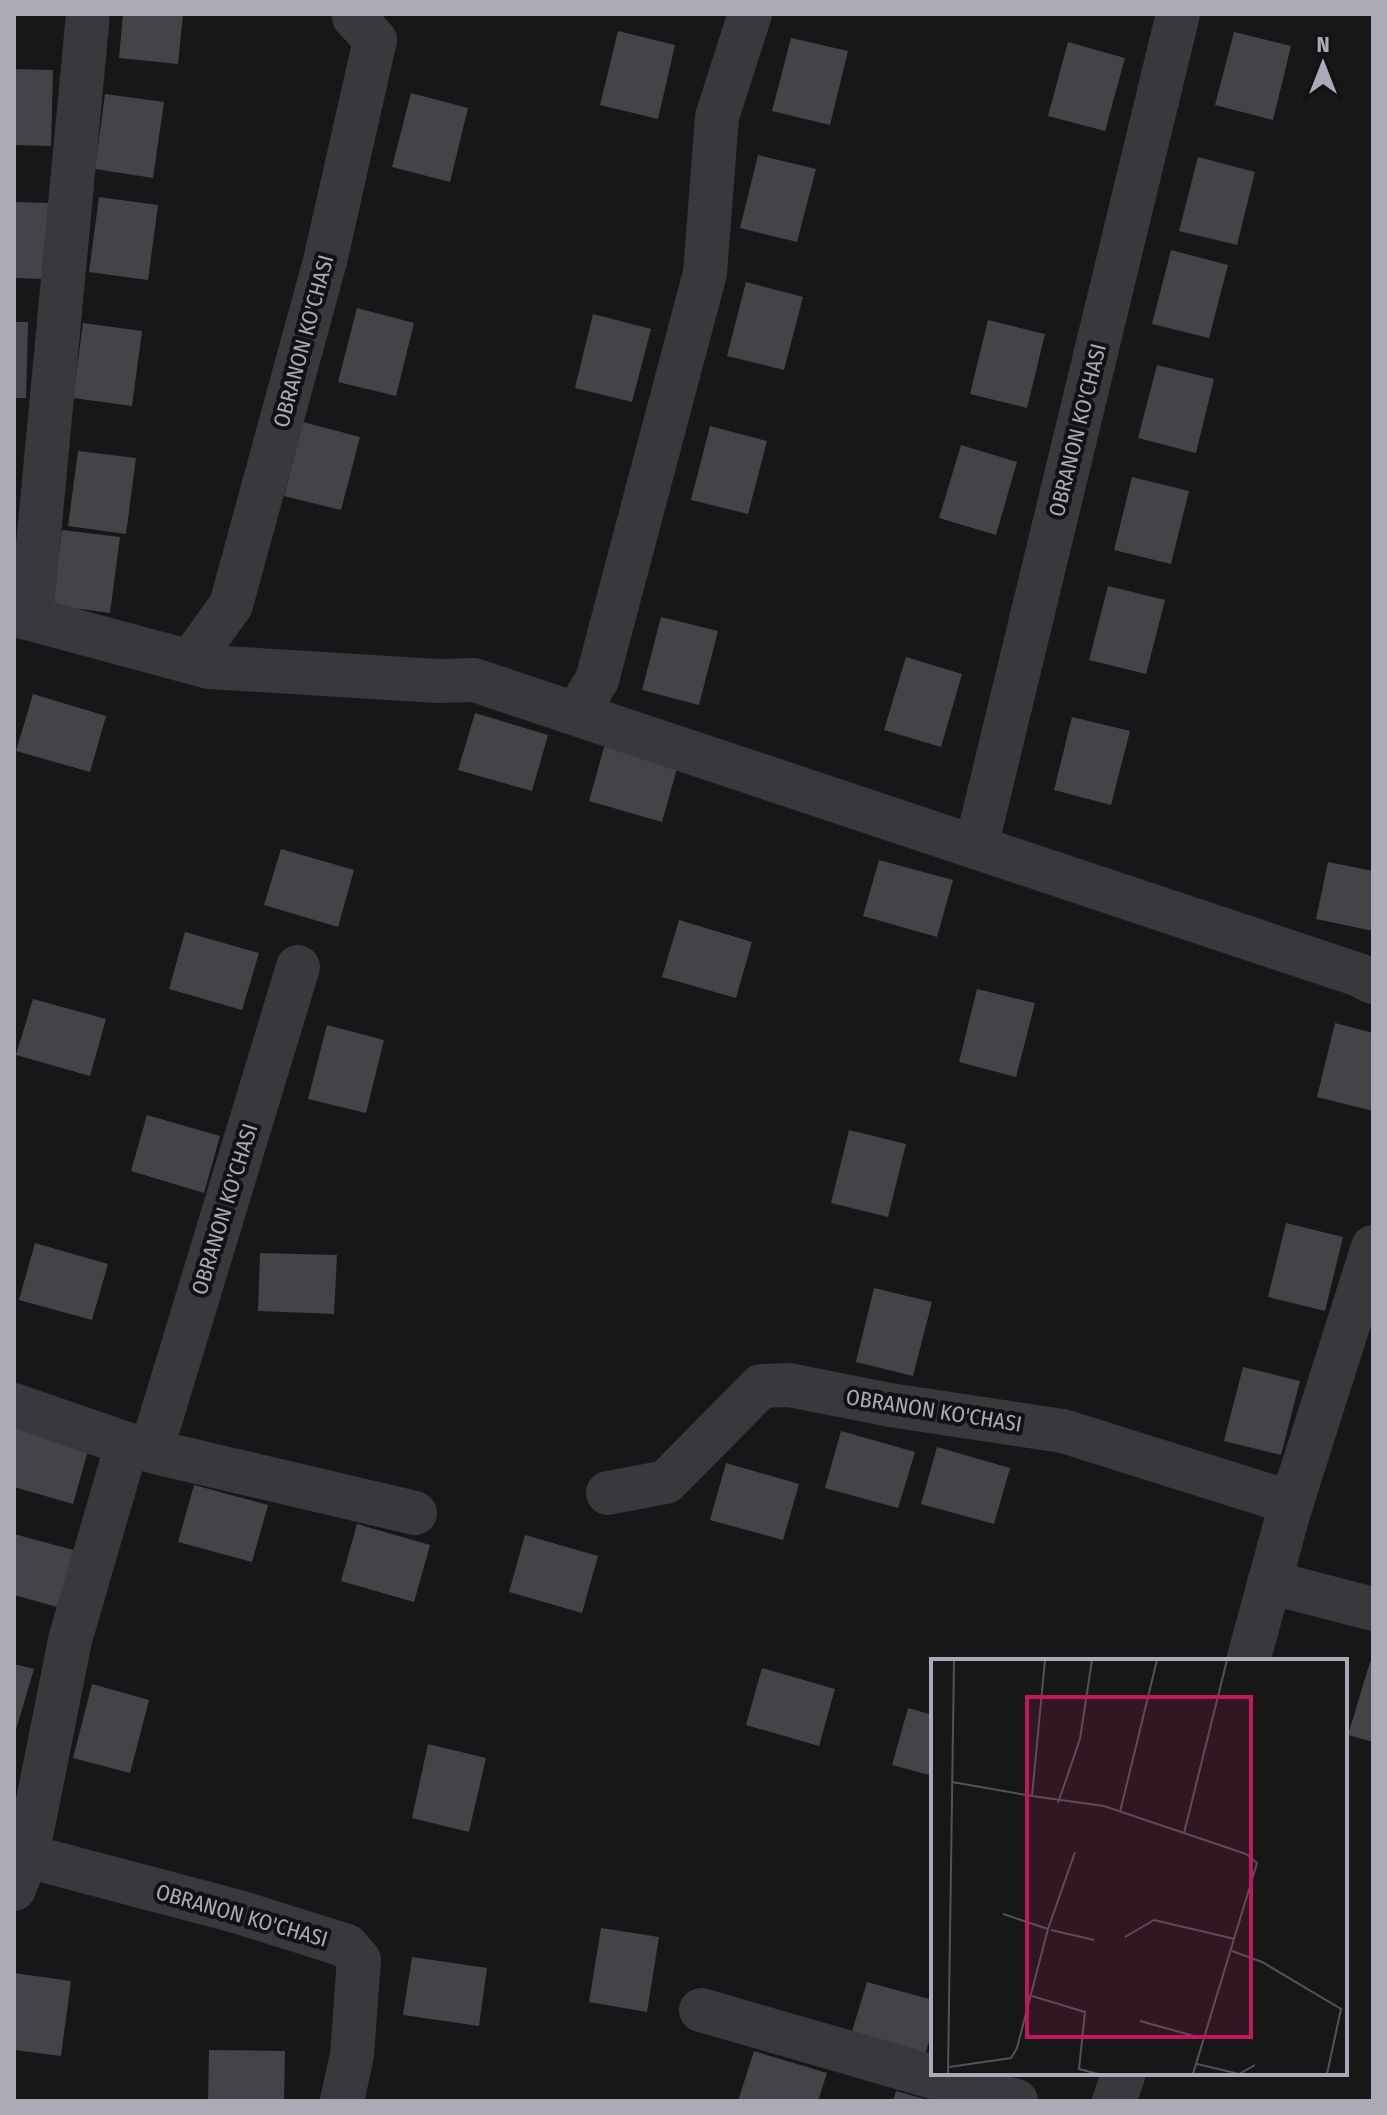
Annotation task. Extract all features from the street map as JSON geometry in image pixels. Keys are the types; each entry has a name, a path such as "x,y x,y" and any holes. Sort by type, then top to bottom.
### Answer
{"street":[{"path":"88,14 23,617 209,667 438,681 474,680 1373,982"},
{"name":"OBRANON KO'CHASI","path":"190,662 231,605 325,261 375,40 354,14"},
{"path":"576,714 597,680 705,273 717,117 750,14"},
{"name":"OBRANON KO'CHASI","path":"976,847 1178,14"},
{"name":"OBRANON KO'CHASI","path":"298,967 139,1448 70,1640 21,1872 239,1912 347,1946 359,1960 352,2055 342,2101"},
{"path":"1249,1659 1292,1503 1373,1247"},
{"name":"OBRANON KO'CHASI","path":"608,1493 666,1482 761,1386 789,1385 890,1405 1063,1431 1292,1503"},
{"path":"14,1405 139,1448 415,1513"},
{"path":"1269,1582 1373,1609"},
{"path":"701,2010 1016,2101"},
{"path":"1114,2101 1123,2075"}],"building":[{"path":"123,14 183,14 178,64 119,58"},
{"path":"618,31 675,45 658,119 600,105"},
{"path":"1234,32 1291,46 1273,120 1215,105"},
{"path":"791,38 848,51 830,125 772,111"},
{"path":"1068,42 1125,58 1105,131 1048,116"},
{"path":"14,69 53,70 51,146 14,145"},
{"path":"411,93 468,108 450,182 392,167"},
{"path":"105,94 164,102 153,178 95,169"},
{"path":"758,155 816,169 797,242 740,228"},
{"path":"1198,157 1255,172 1237,245 1179,231"},
{"path":"99,197 158,205 148,280 89,272"},
{"path":"14,202 48,203 45,279 14,278"},
{"path":"1171,250 1228,265 1209,338 1152,324"},
{"path":"746,282 803,297 784,370 727,356"},
{"path":"357,308 414,323 396,396 338,382"},
{"path":"593,314 651,329 632,402 575,388"},
{"path":"988,320 1045,334 1027,408 970,394"},
{"path":"14,322 28,322 26,398 14,398"},
{"path":"83,323 142,331 132,406 73,398"},
{"path":"1157,365 1214,379 1196,453 1138,438"},
{"path":"303,422 360,437 341,510 284,496"},
{"path":"710,426 767,441 748,514 691,500"},
{"path":"961,445 1017,462 996,535 939,518"},
{"path":"78,451 136,458 126,534 68,526"},
{"path":"1132,477 1189,491 1171,564 1114,550"},
{"path":"62,530 120,537 110,613 52,605"},
{"path":"1108,586 1165,600 1146,674 1089,660"},
{"path":"661,617 718,631 699,705 642,690"},
{"path":"906,657 962,674 941,747 884,730"},
{"path":"33,694 106,716 90,772 16,751"},
{"path":"475,713 548,735 532,791 458,770"},
{"path":"1072,717 1130,731 1111,805 1054,790"},
{"path":"605,744 678,765 662,822 589,801"},
{"path":"281,849 354,870 338,927 264,905"},
{"path":"879,860 953,880 937,937 863,916"},
{"path":"1328,862 1373,871 1373,931 1316,919"},
{"path":"679,920 752,942 736,998 662,977"},
{"path":"185,932 259,953 242,1010 169,989"},
{"path":"977,989 1035,1003 1016,1077 959,1062"},
{"path":"33,999 106,1019 90,1076 16,1055"},
{"path":"1335,1023 1373,1033 1373,1111 1317,1097"},
{"path":"327,1025 384,1040 366,1113 308,1099"},
{"path":"147,1115 220,1136 204,1193 131,1171"},
{"path":"849,1130 906,1144 888,1217 831,1203"},
{"path":"1286,1223 1343,1237 1325,1311 1268,1297"},
{"path":"35,1243 108,1264 92,1320 19,1300"},
{"path":"260,1253 337,1255 334,1314 258,1311"},
{"path":"874,1288 932,1302 913,1376 856,1362"},
{"path":"1243,1367 1300,1381 1281,1455 1224,1441"},
{"path":"16,1426 89,1447 73,1504 14,1487"},
{"path":"841,1431 915,1452 898,1508 825,1488"},
{"path":"937,1447 1010,1468 994,1524 921,1504"},
{"path":"726,1463 799,1484 783,1540 710,1520"},
{"path":"194,1485 268,1505 252,1562 178,1542"},
{"path":"357,1524 430,1545 414,1602 341,1581"},
{"path":"14,1534 77,1551 61,1608 14,1595"},
{"path":"525,1535 598,1556 582,1613 509,1592"},
{"path":"1370,1662 1373,1663 1373,1742 1348,1735"},
{"path":"14,1664 34,1669 15,1733 14,1733"},
{"path":"762,1668 835,1689 819,1746 746,1725"},
{"path":"92,1684 149,1700 130,1773 73,1758"},
{"path":"908,1708 931,1714 931,1775 892,1765"},
{"path":"428,1744 486,1758 469,1832 412,1818"},
{"path":"601,1928 659,1937 647,2012 589,2002"},
{"path":"412,1957 487,1968 479,2026 403,2015"},
{"path":"14,1973 71,1981 61,2056 14,2050"},
{"path":"867,1982 931,1999 931,2034 924,2059 850,2038"},
{"path":"209,2050 285,2051 284,2101 208,2101"},
{"path":"754,2051 827,2073 818,2101 738,2101"},
{"path":"896,2091 928,2100 928,2101 893,2101"}]}
